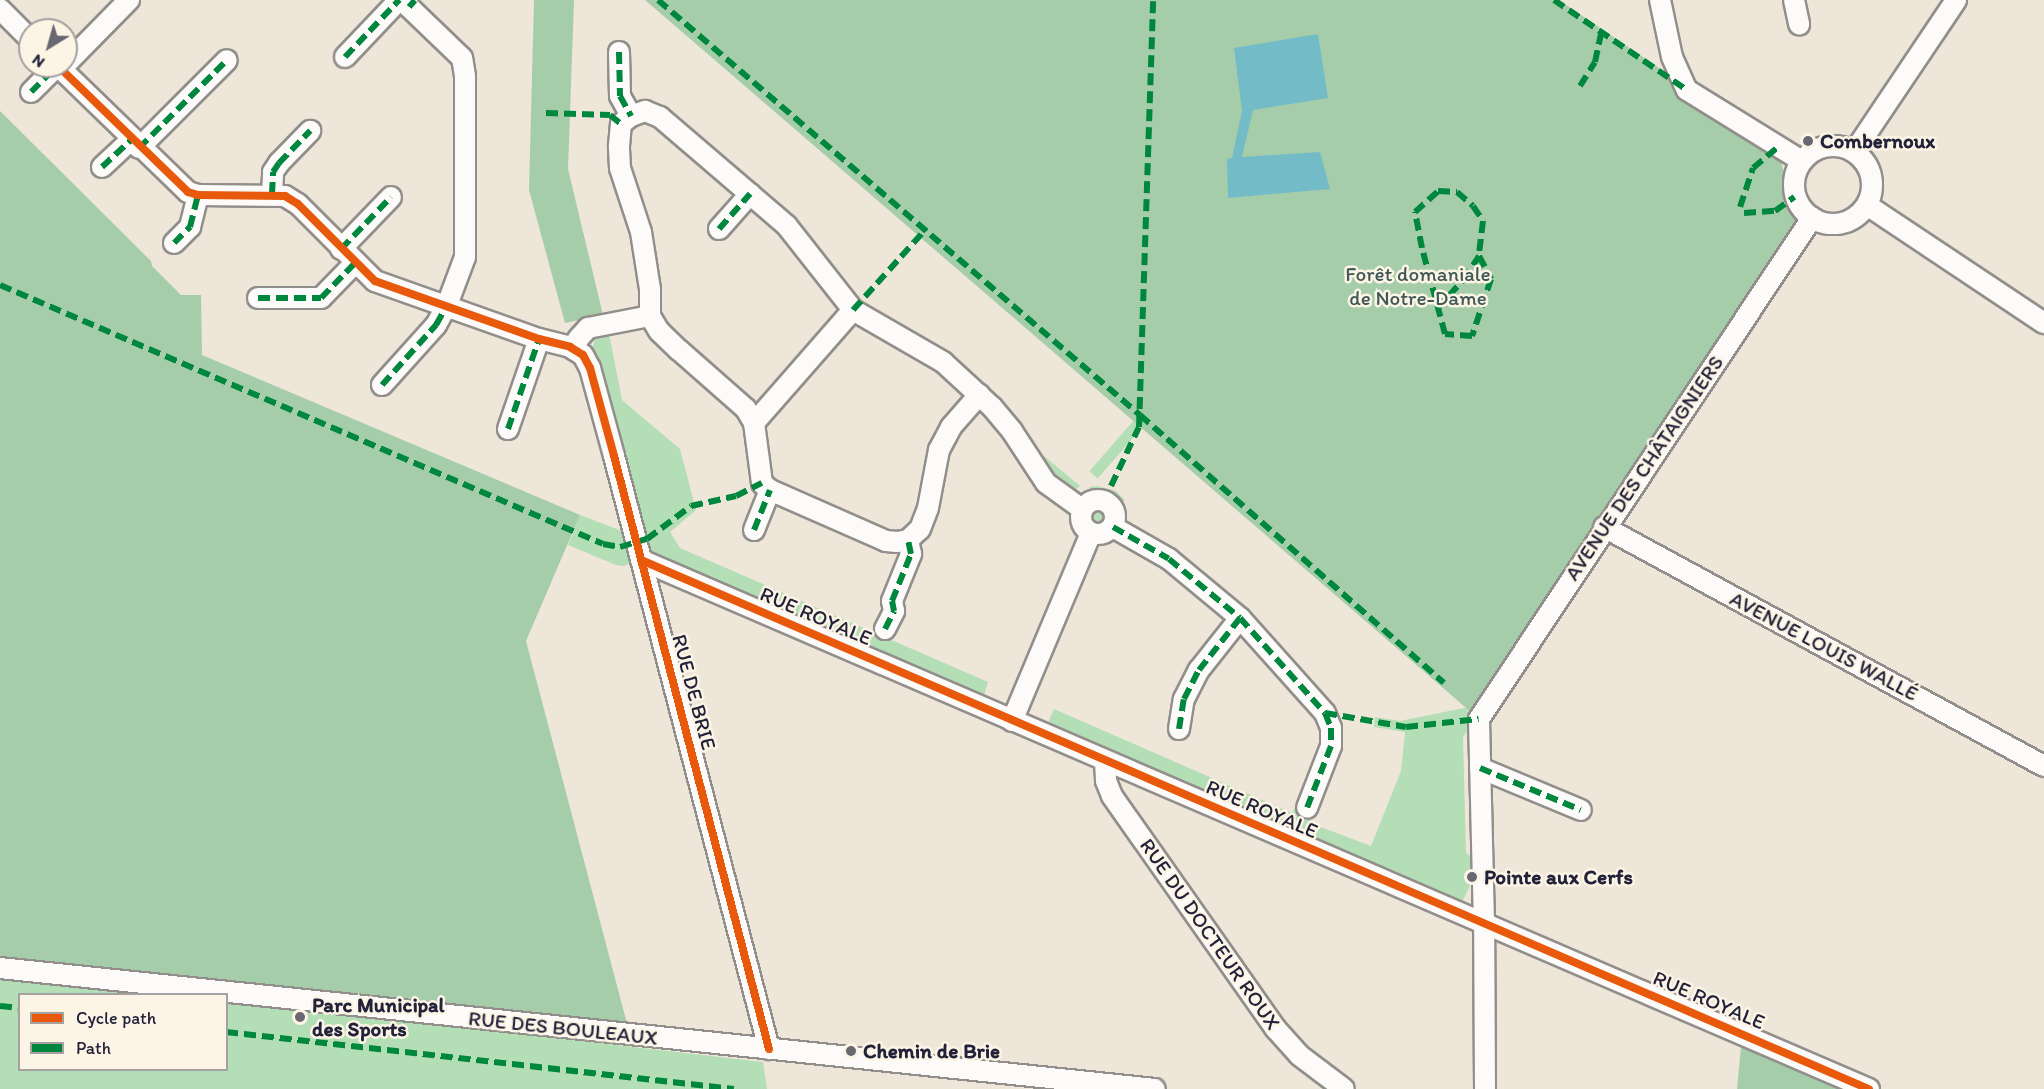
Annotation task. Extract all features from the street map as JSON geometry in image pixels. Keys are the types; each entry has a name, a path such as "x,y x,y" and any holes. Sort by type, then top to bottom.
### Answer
{"street":[{"path":"78,50 129,0"},
{"path":"1660,0 1672,57 1687,90 1802,161"},
{"path":"1794,0 1799,24"},
{"path":"1854,152 1956,0"},
{"path":"345,57 407,2 462,58 465,76 465,257 447,306 436,325 382,385"},
{"path":"0,9 18,27"},
{"path":"619,52 620,96 631,116"},
{"path":"102,167 135,144 227,60"},
{"path":"31,92 47,78"},
{"path":"72,78 135,144 180,187 198,195 272,194 285,196 298,204 375,281 575,350 578,339 588,328 650,316"},
{"path":"979,395 951,428 939,450 928,508 920,529 908,540 886,541 770,490 762,483 754,423 746,409 659,331 650,316 650,289 641,232 620,168 621,124 631,116 645,111 660,117 787,226 853,310 943,362 979,395 1012,431 1046,483 1082,509"},
{"path":"272,194 273,172 310,131"},
{"path":"1832,146 1854,152 1869,170 1871,193 1867,205 1859,214 1842,223 1824,223 1812,218 1802,210 1793,185 1802,161 1810,153 1832,146"},
{"path":"720,229 750,194"},
{"path":"174,243 190,227 198,195"},
{"path":"341,249 391,197"},
{"path":"1867,205 2044,322"},
{"name":"AVENUE DES CHÂTAIGNIERS","path":"1480,768 1479,719 1604,527 1812,218"},
{"path":"258,298 321,298 356,262"},
{"path":"754,423 853,310"},
{"path":"508,429 539,339"},
{"name":"RUE DE BRIE","path":"575,350 584,355 590,368 769,1049"},
{"path":"754,530 770,490"},
{"path":"1105,501 1115,512 1113,527 1103,534 1091,533 1081,520 1082,509 1089,502 1105,501"},
{"path":"1113,527 1169,559 1240,618 1300,682 1325,713 1331,728 1328,755 1306,808"},
{"name":"AVENUE LOUIS WALLÉ","path":"1604,527 2044,766"},
{"path":"1012,721 1091,533"},
{"path":"885,629 894,611 892,601 910,554 908,540"},
{"name":"RUE ROYALE","path":"641,560 1869,1089"},
{"path":"1179,729 1184,699 1199,670 1240,618"},
{"name":"RUE DU DOCTEUR ROUX","path":"1105,761 1106,781 1112,796 1275,1028 1299,1055 1344,1089"},
{"path":"1485,1089 1480,768 1581,810"},
{"name":"RUE DES BOULEAUX","path":"0,968 1155,1089"}],"green space":[{"path":"534,0 574,0 568,169 603,315 565,323 529,190"},
{"name":"Forêt domaniale de Notre-Dame","path":"645,0 1559,0 1777,148 1788,187 1804,214 1479,719"},
{"path":"0,111 151,261 152,266 181,295 201,295 202,355 580,515 526,641 630,1035 0,968"},
{"path":"609,333 622,400 680,449 696,510 670,532 680,548 988,682 984,695 970,689 968,694 654,556 647,546 592,350 596,335"},
{"path":"1134,420 1142,427 1098,479 1089,471"},
{"path":"1037,450 1080,486 1069,494 1062,489 1035,452"},
{"path":"1097,486 1116,491 1125,500 1119,504 1107,494 1091,494 1089,487"},
{"path":"1098,507 1105,510 1108,517 1105,524 1098,527 1091,524 1088,517 1091,510"},
{"path":"580,515 622,531 631,562 624,566 616,565 568,545"},
{"path":"1469,707 1467,732 1463,737 1466,853 1470,856 1471,884 1460,906 1046,728 1054,709 1292,813 1295,807 1313,814 1310,823 1371,846 1401,771 1405,732 1374,727 1375,717 1400,721"},
{"name":"Parc Municipal des Sports","path":"0,975 166,993 18,993 18,1071 228,1071 228,1000 763,1062 767,1089 0,1089"},
{"path":"1741,1047 1840,1089 1737,1089"}],"water":[{"path":"1318,34 1328,98 1253,110 1242,157 1320,152 1330,189 1228,198 1227,159 1232,158 1242,111 1234,48"}],"marked path":[{"path":"345,57 399,0"},
{"path":"409,7 415,0"},
{"path":"658,0 1140,415 1444,683"},
{"path":"1111,486 1139,427 1153,0"},
{"path":"1554,0 1687,90"},
{"path":"1580,86 1595,62 1602,30"},
{"path":"619,52 620,96 631,116"},
{"path":"139,148 227,60"},
{"path":"31,92 45,78"},
{"path":"546,113 610,115 621,124"},
{"path":"272,194 273,172 310,131"},
{"path":"102,167 131,140"},
{"path":"1740,207 1753,168 1777,148"},
{"path":"1438,191 1457,192 1473,206 1483,221 1479,256 1491,279 1472,336 1445,334 1422,248 1415,212 1438,191"},
{"path":"719,229 750,194"},
{"path":"174,243 190,227 198,195"},
{"path":"341,249 391,197"},
{"path":"1744,213 1775,211 1794,197"},
{"path":"853,310 925,230"},
{"path":"1437,309 1463,280 1479,256"},
{"path":"258,298 321,298 356,262"},
{"path":"0,285 603,544 620,547 647,539 691,506 736,496 762,483"},
{"path":"382,385 436,325 447,305"},
{"path":"508,429 539,339"},
{"path":"754,530 770,490"},
{"path":"1113,527 1169,559 1240,618 1325,713 1331,728 1331,746 1307,808"},
{"path":"885,629 894,611 892,601 911,554 908,540"},
{"path":"1179,729 1184,699 1199,670 1240,618"},
{"path":"1325,713 1406,727 1479,719"},
{"path":"1480,768 1581,810"},
{"path":"0,1006 18,1008"},
{"path":"228,1032 734,1089"}],"cycle path":[{"path":"70,78 188,192 198,195 285,196 298,204 375,281 539,339 570,347 583,355 590,368 614,456 769,1049"},
{"path":"641,560 1869,1089"}],"place":[{"name":"Combernoux","path":"1808,141"},
{"name":"Pointe aux Cerfs","path":"1472,877"},
{"name":"Parc Municipal des Sports","path":"300,1017"},
{"name":"Chemin de Brie","path":"851,1051"}]}
